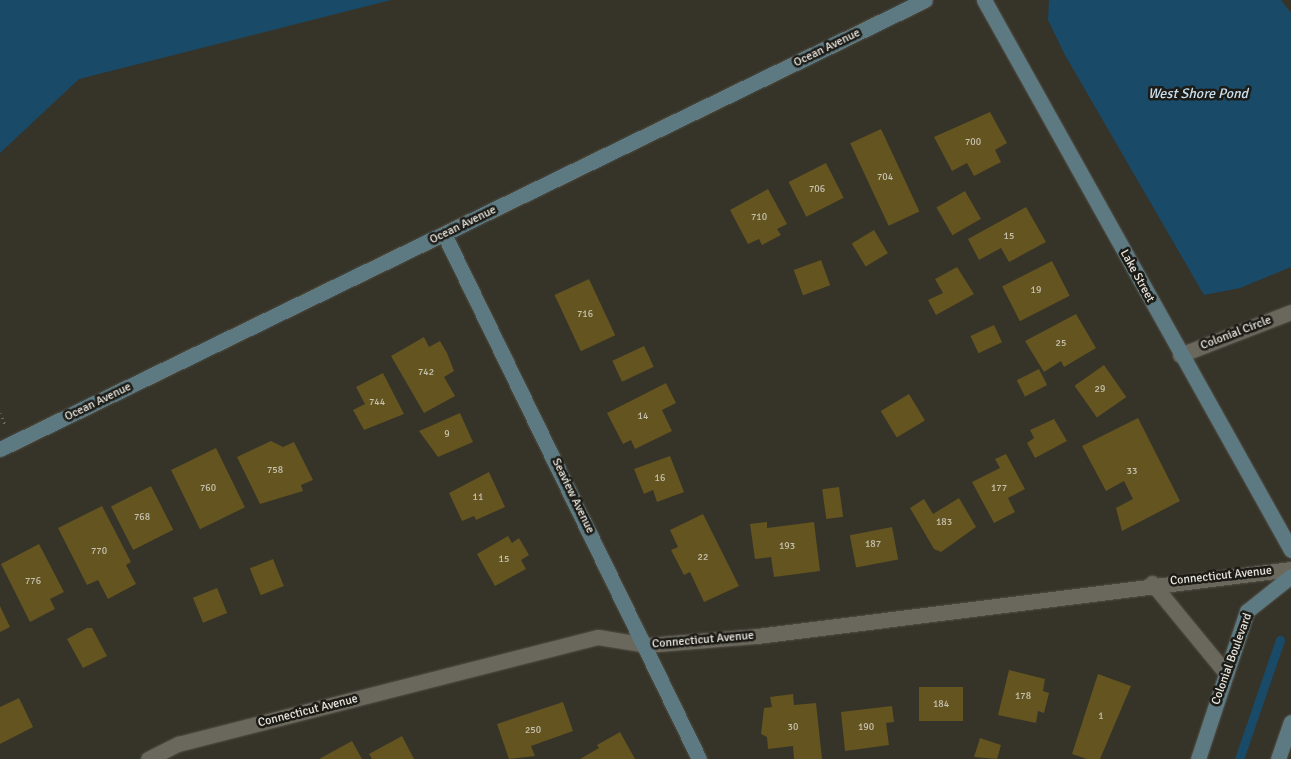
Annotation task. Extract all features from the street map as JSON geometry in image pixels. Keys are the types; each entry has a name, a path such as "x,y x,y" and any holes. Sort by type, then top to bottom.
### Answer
{"street":[{"name":"Ocean Avenue","path":"0,449 925,0"},
{"name":"Lake Street","path":"984,0 1180,355 1291,550"},
{"name":"Seaview Avenue","path":"444,234 646,645 699,759"},
{"name":"Colonial Circle","path":"1180,355 1291,312"},
{"name":"Connecticut Avenue","path":"148,759 178,744 598,637 646,645 757,636 1152,584 1291,569"},
{"name":"Colonial Boulevard","path":"1198,759 1247,611 1291,576"},
{"name":"Connecticut Avenue","path":"1152,584 1226,673"},
{"path":"1278,759 1291,722"}],"water":[{"path":"0,0 391,0 79,79 0,153"},
{"name":"West Shore Pond","path":"1049,0 1281,0 1291,13 1291,267 1240,288 1204,295 1065,55 1048,20"}],"building":[{"path":"990,112 1007,143 995,150 1001,162 974,176 967,163 952,171 934,137"},
{"path":"881,129 919,211 889,226 850,143"},
{"path":"826,163 844,198 806,217 789,182"},
{"path":"768,189 787,224 777,229 781,235 762,245 759,239 748,244 730,210"},
{"path":"965,191 981,219 952,235 936,208"},
{"path":"1026,207 1046,242 1009,262 1001,248 979,260 968,239"},
{"path":"874,230 888,253 866,267 852,243"},
{"path":"821,260 830,285 803,295 794,270"},
{"path":"1052,261 1070,296 1020,321 1002,286"},
{"path":"957,267 974,294 936,315 928,300 943,293 935,279"},
{"path":"589,279 615,335 581,351 555,295"},
{"path":"1076,314 1096,348 1064,367 1061,361 1044,372 1025,341"},
{"path":"994,325 1002,342 978,353 970,336"},
{"path":"424,337 429,347 440,341 447,353 454,371 444,377 455,396 424,413 391,356"},
{"path":"644,346 654,367 622,382 612,361"},
{"path":"1104,365 1126,397 1097,418 1075,386"},
{"path":"1039,369 1047,385 1025,396 1017,380"},
{"path":"383,373 404,414 364,430 353,410 365,404 356,387"},
{"path":"666,383 676,403 662,410 672,431 635,449 631,440 623,444 607,413"},
{"path":"909,394 925,421 897,438 881,411"},
{"path":"460,413 473,442 438,457 419,431"},
{"path":"1138,418 1180,501 1122,531 1116,508 1133,499 1124,481 1106,491 1082,446"},
{"path":"1054,419 1067,441 1035,458 1027,443 1034,438 1030,430"},
{"path":"271,441 283,447 294,442 313,480 301,485 303,491 260,504 237,457"},
{"path":"216,448 245,507 200,529 171,470"},
{"path":"1006,454 1025,489 1008,498 1015,512 994,523 972,482 1000,468 995,459"},
{"path":"670,456 684,492 657,502 653,490 644,494 634,469"},
{"path":"489,472 505,507 476,520 474,516 462,521 449,493"},
{"path":"151,486 173,530 133,550 111,506"},
{"path":"839,487 843,517 826,519 822,489"},
{"path":"959,498 976,527 941,552 934,549 910,508 924,499 933,514"},
{"path":"102,506 131,562 126,565 136,584 108,599 98,580 87,585 58,528"},
{"path":"703,514 739,586 704,602 690,572 684,575 671,550 678,547 670,530"},
{"path":"767,522 767,528 814,522 820,571 774,577 771,557 755,559 750,524"},
{"path":"892,527 898,559 856,568 850,535"},
{"path":"508,536 512,543 519,538 529,555 521,560 526,569 495,586 477,554"},
{"path":"39,544 64,592 50,599 55,609 30,622 1,564"},
{"path":"273,559 284,586 261,595 250,568"},
{"path":"217,588 227,613 203,623 193,598"},
{"path":"0,606 10,627 0,632"},
{"path":"87,628 92,628 107,656 83,668 67,639"},
{"path":"1009,670 1045,679 1043,691 1049,693 1044,713 1038,711 1036,723 998,715"},
{"path":"1098,674 1131,686 1100,759 1087,759 1072,754"},
{"path":"919,687 963,687 963,721 919,721"},
{"path":"793,694 794,705 816,703 822,759 794,759 793,746 768,749 767,737 761,734 764,708 772,707 770,697"},
{"path":"19,698 33,727 0,744 0,707"},
{"path":"563,702 573,731 531,746 535,756 509,759 497,724"},
{"path":"892,706 894,722 886,723 889,745 845,751 841,712"},
{"path":"620,732 635,759 580,759 599,748 597,745"},
{"path":"402,736 414,759 372,759 369,754"},
{"path":"980,738 1001,745 997,759 974,757"},
{"path":"352,741 362,759 319,759"}],"waterway":[{"path":"1239,759 1280,640"}]}
